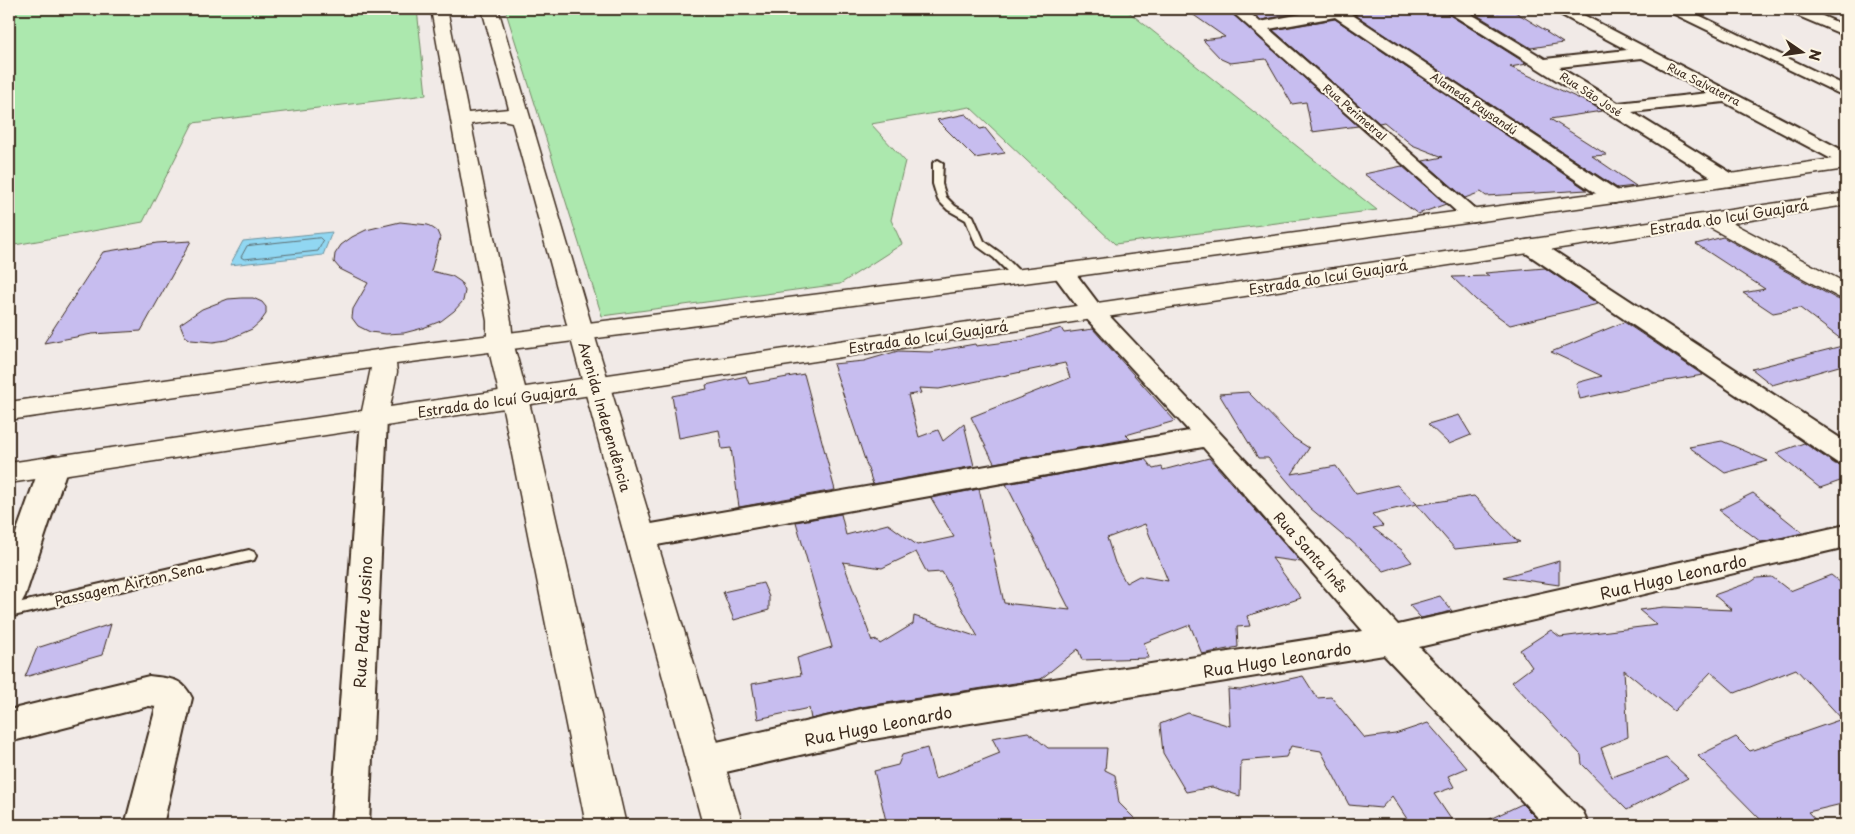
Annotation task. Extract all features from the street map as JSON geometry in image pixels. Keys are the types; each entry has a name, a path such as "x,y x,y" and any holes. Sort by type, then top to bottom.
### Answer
{"main road":[{"path":"439,9 501,328 500,342 514,398 606,825"},
{"name":"Avenida Independência","path":"490,9 580,332 722,825"},
{"path":"1839,9 1846,12"},
{"path":"461,120 503,114 516,115 522,121"},
{"path":"9,411 428,351 1062,271 1614,197 1846,163"},
{"name":"Estrada do Icuí Guajará","path":"9,474 1846,199"},
{"path":"1711,220 1846,292"},
{"path":"374,419 384,372 383,358"}],"street":[{"name":"Rua Perimetral","path":"1236,9 1473,216"},
{"name":"Rua São José","path":"1453,9 1545,64 1729,180"},
{"name":"Rua Salvaterra","path":"1561,9 1846,158"},
{"path":"1675,9 1846,92"},
{"path":"1794,9 1846,31"},
{"path":"1257,27 1342,10"},
{"name":"Alameda Paysandú","path":"1342,10 1614,197"},
{"path":"1545,64 1643,53"},
{"path":"1615,109 1728,96"},
{"path":"1532,246 1846,455"},
{"name":"Rua Santa Inês","path":"1062,271 1093,312 1209,437 1391,640 1570,825"},
{"name":"Rua Padre Josino","path":"350,825 374,419"},
{"path":"640,537 1209,437"},
{"path":"9,596 54,466"},
{"name":"Rua Hugo Leonardo","path":"704,761 861,725 1391,640 1846,536"},
{"path":"9,726 149,691 171,694 175,698 144,825"}],"lane":[{"path":"938,163 937,180 940,196 952,210 970,218 980,243 998,256 1018,276"},
{"name":"Passagem Airton Sena","path":"9,611 249,556"}],"green space":[{"path":"9,9 417,9 426,95 193,123 143,222 9,246"},
{"path":"505,9 1125,9 1377,210 1115,244 970,107 871,124 905,161 891,220 902,244 840,284 602,316"}],"water":[{"path":"332,232 323,255 230,265 243,241"}],"building":[{"path":"1185,9 1227,9 1358,126 1312,132 1306,102 1292,104 1266,59 1230,63 1221,59 1203,40 1225,37"},
{"path":"1248,9 1318,9 1261,20"},
{"path":"1361,9 1440,9 1527,64 1510,67 1591,104 1602,111 1550,119 1607,155 1592,156 1636,186 1617,188 1355,15"},
{"path":"1512,10 1563,43 1531,48 1477,15"},
{"path":"1335,19 1587,190 1486,196 1481,192 1465,198 1423,161 1443,157 1412,145 1384,122 1379,123 1273,30"},
{"path":"966,114 980,129 985,128 1005,153 975,158 937,120"},
{"path":"1402,166 1446,204 1418,214 1364,174"},
{"path":"400,222 428,225 437,231 440,238 431,271 452,276 461,282 465,291 463,301 441,321 423,328 404,333 386,334 370,332 358,326 352,318 353,309 368,283 340,269 334,262 335,254 341,245 366,230"},
{"path":"1723,237 1837,299 1846,301 1846,343 1800,308 1773,313 1743,293 1765,289 1696,244"},
{"path":"191,241 141,331 92,334 44,343 103,252 157,243"},
{"path":"1545,268 1598,304 1510,325 1476,300 1452,277 1489,276 1485,273"},
{"path":"253,298 262,302 266,307 266,314 252,329 227,340 213,342 191,340 185,336 180,324 202,309 228,299"},
{"path":"1624,322 1703,375 1648,384 1580,399 1576,383 1602,376 1551,352"},
{"path":"1061,328 1064,333 1093,329 1175,421 1126,435 1130,439 994,463 971,417 1070,378 1065,363 939,389 919,388 921,393 908,395 919,437 938,430 943,441 964,424 974,466 873,484 833,364 864,361 898,351 930,352 975,344 976,346 1022,340"},
{"path":"1846,345 1846,364 1772,385 1752,369"},
{"path":"804,374 835,490 739,507 731,448 722,449 719,430 679,438 672,396 707,389 706,385 746,376 749,384"},
{"path":"1248,392 1292,437 1309,448 1292,474 1336,466 1356,494 1397,485 1417,504 1372,514 1383,526 1373,528 1402,550 1412,562 1384,571 1349,539 1310,508 1268,458 1258,458 1219,394"},
{"path":"1459,415 1471,435 1449,444 1428,424"},
{"path":"1722,441 1768,461 1725,473 1689,447"},
{"path":"1804,443 1835,464 1846,466 1846,479 1820,488 1776,453"},
{"path":"1209,458 1301,562 1272,558 1301,598 1247,616 1250,626 1237,627 1238,647 1202,654 1190,625 1144,643 1149,658 1082,660 1078,649 1041,679 861,707 811,719 809,708 758,719 752,684 801,675 797,658 832,647 796,522 841,514 846,535 888,524 917,545 954,537 931,498 979,489 1004,603 1070,610 1006,484 1145,459 1153,469 1162,467 1163,470","holes":["1145,524 1168,581 1139,576 1126,583 1115,563 1107,538","916,552 927,573 942,572 978,637 914,616 913,624 880,644 877,640 872,641 843,562 882,568"]},
{"path":"1753,493 1803,533 1761,542 1719,510"},
{"path":"1474,496 1520,542 1455,549 1417,505"},
{"path":"1559,561 1559,585 1503,577"},
{"path":"1831,575 1846,587 1846,803 1808,812 1820,825 1766,825 1698,756 1736,737 1750,751 1842,719 1796,669 1735,693 1711,672 1674,711 1624,670 1628,737 1601,748 1612,777 1666,758 1688,778 1627,810 1582,764 1581,755 1512,682 1532,667 1520,650 1551,630 1560,637 1657,625 1639,610 1664,607 1732,610 1714,595 1751,582 1757,578 1772,577 1790,591"},
{"path":"763,583 769,597 769,610 734,620 723,592"},
{"path":"1440,596 1452,611 1421,618 1409,605"},
{"path":"111,624 102,655 25,677 37,648"},
{"path":"1303,676 1317,698 1331,697 1365,738 1395,734 1428,723 1467,768 1448,776 1454,787 1434,794 1455,825 1411,825 1392,796 1381,808 1349,805 1321,751 1291,746 1286,757 1241,761 1240,796 1212,787 1186,792 1163,753 1160,724 1188,713 1230,726 1228,689 1240,690"},
{"path":"1028,732 1048,748 1107,748 1105,770 1115,775 1119,803 1141,825 887,825 874,771 898,765 902,755 927,748 935,779 1000,753 992,738"},
{"path":"1522,804 1543,825 1477,825"}]}
